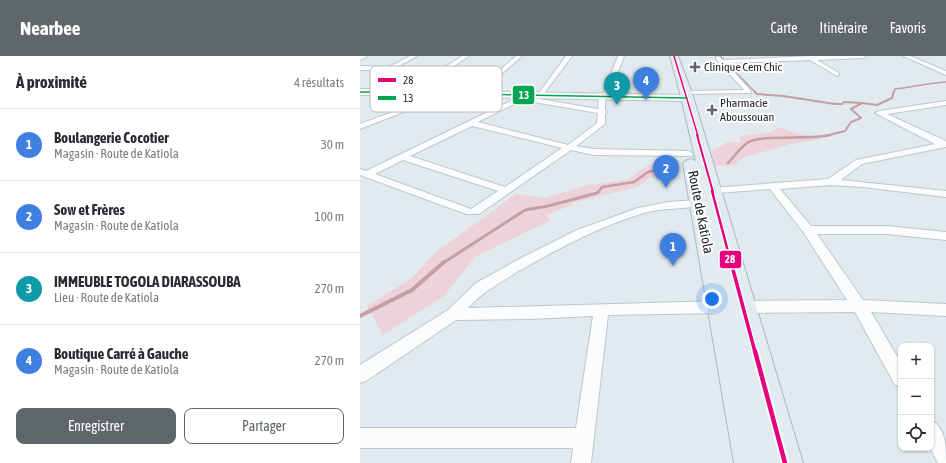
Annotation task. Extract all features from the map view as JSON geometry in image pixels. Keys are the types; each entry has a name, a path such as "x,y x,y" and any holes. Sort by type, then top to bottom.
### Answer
{"highway":[{"name":"Route de Katiola","path":"666,56 683,96 689,154 744,307 785,463"},
{"name":"Route de Katiola","path":"674,56 703,195 720,308 752,463"}],"street":[{"path":"360,58 365,56"},
{"path":"394,66 414,56"},
{"path":"451,66 466,56"},
{"path":"502,71 519,56"},
{"path":"541,94 569,56"},
{"path":"364,173 473,213 505,190 571,148 601,124 604,96 621,56"},
{"path":"502,108 525,96 541,94 683,96 749,92 716,56"},
{"path":"722,62 810,57 863,56"},
{"path":"906,56 946,73"},
{"path":"810,57 837,74"},
{"path":"502,95 525,96 603,112"},
{"path":"943,145 878,113 946,103"},
{"path":"360,127 399,112"},
{"path":"364,173 403,157 493,112"},
{"path":"360,122 373,122"},
{"path":"471,123 571,148 607,153 689,154"},
{"path":"831,182 859,162 943,145"},
{"path":"403,157 505,190"},
{"path":"360,375 453,314 466,300 481,288 528,260 581,233 642,210 668,205 703,195 773,186 831,182 882,186 946,194"},
{"path":"773,186 808,230 859,306 898,374"},
{"path":"808,230 887,230 946,236"},
{"path":"744,307 859,306 946,310"},
{"path":"453,314 528,314 601,309 720,308"},
{"path":"581,463 601,309"},
{"path":"937,436 946,457"},
{"path":"360,438 584,438"}],"shaded area":[{"path":"781,127 796,133 824,139 790,144 742,158 735,165 711,166 707,154 728,142 740,142 740,137 772,132"},
{"path":"674,164 675,172 649,178 640,186 572,203 572,205 546,215 551,220 475,257 444,296 383,335 367,306 412,278 435,253 516,194 545,198 588,185 627,180 650,165"}],"waterway":[{"path":"720,56 755,92"},
{"path":"894,92 895,89 946,82"},
{"path":"828,135 845,131 851,122 861,118 851,109 862,103 877,105 892,98 894,91"},
{"path":"755,92 757,94 783,96 835,104 842,104 844,102 861,103"},
{"path":"728,163 744,145 753,140 828,135"},
{"path":"598,192 602,187 634,182 648,172 660,169"},
{"path":"443,263 525,210 548,206 598,192"},
{"path":"360,316 412,290 444,262"}],"transit line":[{"name":"28","path":"674,56 686,93 785,463"},
{"name":"13","path":"360,92 370,92"},
{"name":"13","path":"502,95 687,98"}],"place":[{"name":"Clinique Cem Chic","path":"695,67"},
{"name":"Boutique Carré à Gauche","path":"646,100"},
{"name":"IMMEUBLE TOGOLA DIARASSOUBA","path":"617,105"},
{"name":"Pharmacie Aboussouan","path":"712,110"},
{"name":"Sow et Frères","path":"666,188"},
{"name":"Boulangerie Cocotier","path":"673,266"}]}
